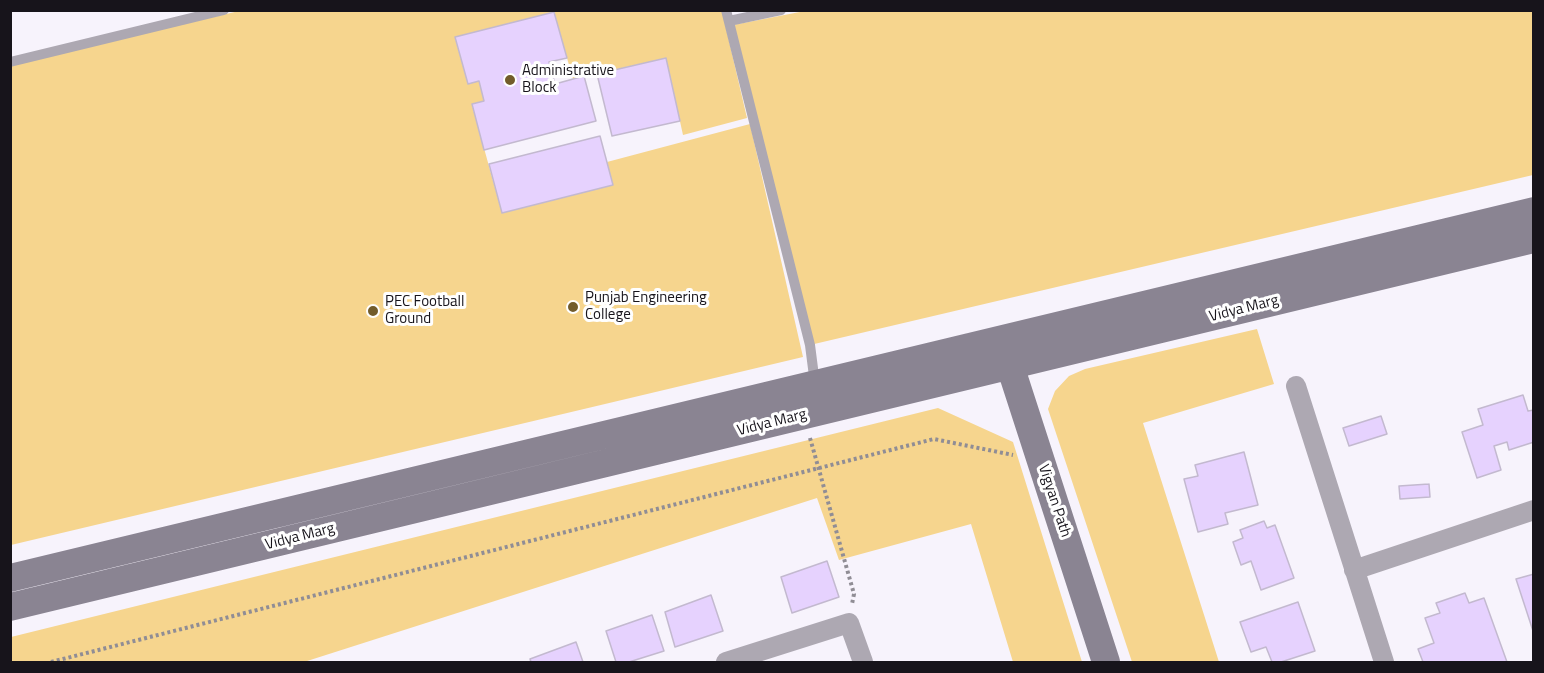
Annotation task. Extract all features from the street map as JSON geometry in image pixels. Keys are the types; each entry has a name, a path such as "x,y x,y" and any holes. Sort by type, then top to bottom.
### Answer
{"main road":[{"name":"Vidya Marg","path":"10,607 1005,352 1533,211"},
{"name":"Vidya Marg","path":"1005,352 1533,239"},
{"name":"Vigyan Path","path":"1005,352 1106,663"},
{"name":"Vidya Marg","path":"10,578 815,401"}],"street":[{"path":"1296,386 1384,663"},
{"path":"1354,570 1533,510"},
{"path":"726,663 849,623 863,663"}],"lane":[{"path":"10,62 224,10"},
{"path":"781,10 728,16 810,345 815,401"}],"path":[{"path":"815,401 819,468 854,594 849,623"},
{"path":"51,663 934,438 1041,461"}],"shaded area":[{"path":"810,10 1533,11 1533,175 810,345 733,25"},
{"name":"PEC Football Ground","path":"239,11 722,11 747,118 683,135 666,58 573,79 554,12 455,38 468,84 479,81 484,101 472,105 502,213 613,185 607,162 750,124 803,357 11,545 10,65"},
{"path":"1257,329 1274,384 1143,423 1219,662 1132,662 1048,409 1055,391 1069,376 1085,369"},
{"path":"938,408 1013,442 1082,662 1013,662 971,524 839,560 817,498 304,662 11,662 11,637"}],"building":[{"name":"Administrative Block","path":"554,12 567,58 549,62 555,84 584,76 596,121 484,150 472,104 484,101 479,81 468,84 455,37"},
{"path":"666,58 680,121 612,136 597,74"},
{"path":"600,136 613,185 502,213 489,164"},
{"path":"1523,395 1528,411 1534,410 1534,442 1509,450 1507,442 1494,446 1501,470 1477,478 1462,432 1483,425 1478,409"},
{"path":"1381,416 1387,434 1349,446 1343,428"},
{"path":"1244,452 1258,505 1225,513 1228,524 1198,532 1184,479 1198,476 1195,465"},
{"path":"1429,484 1430,497 1400,499 1399,486"},
{"path":"1264,521 1267,528 1275,525 1294,578 1261,590 1251,561 1241,565 1233,542 1243,538 1240,530"},
{"path":"827,561 839,597 792,613 781,577"},
{"path":"1534,574 1534,634 1516,579"},
{"path":"1465,593 1469,603 1484,598 1507,662 1423,662 1418,649 1434,643 1425,618 1440,613 1436,603"},
{"path":"711,595 723,631 675,647 665,612"},
{"path":"1298,602 1315,651 1281,662 1272,662 1266,647 1251,652 1240,622"},
{"path":"652,615 664,651 629,662 616,662 606,631"},
{"path":"576,642 583,662 531,662 530,659"}],"place":[{"name":"Administrative Block","path":"510,80"},
{"name":"Punjab Engineering College","path":"573,307"},
{"name":"PEC Football Ground","path":"373,311"}]}
